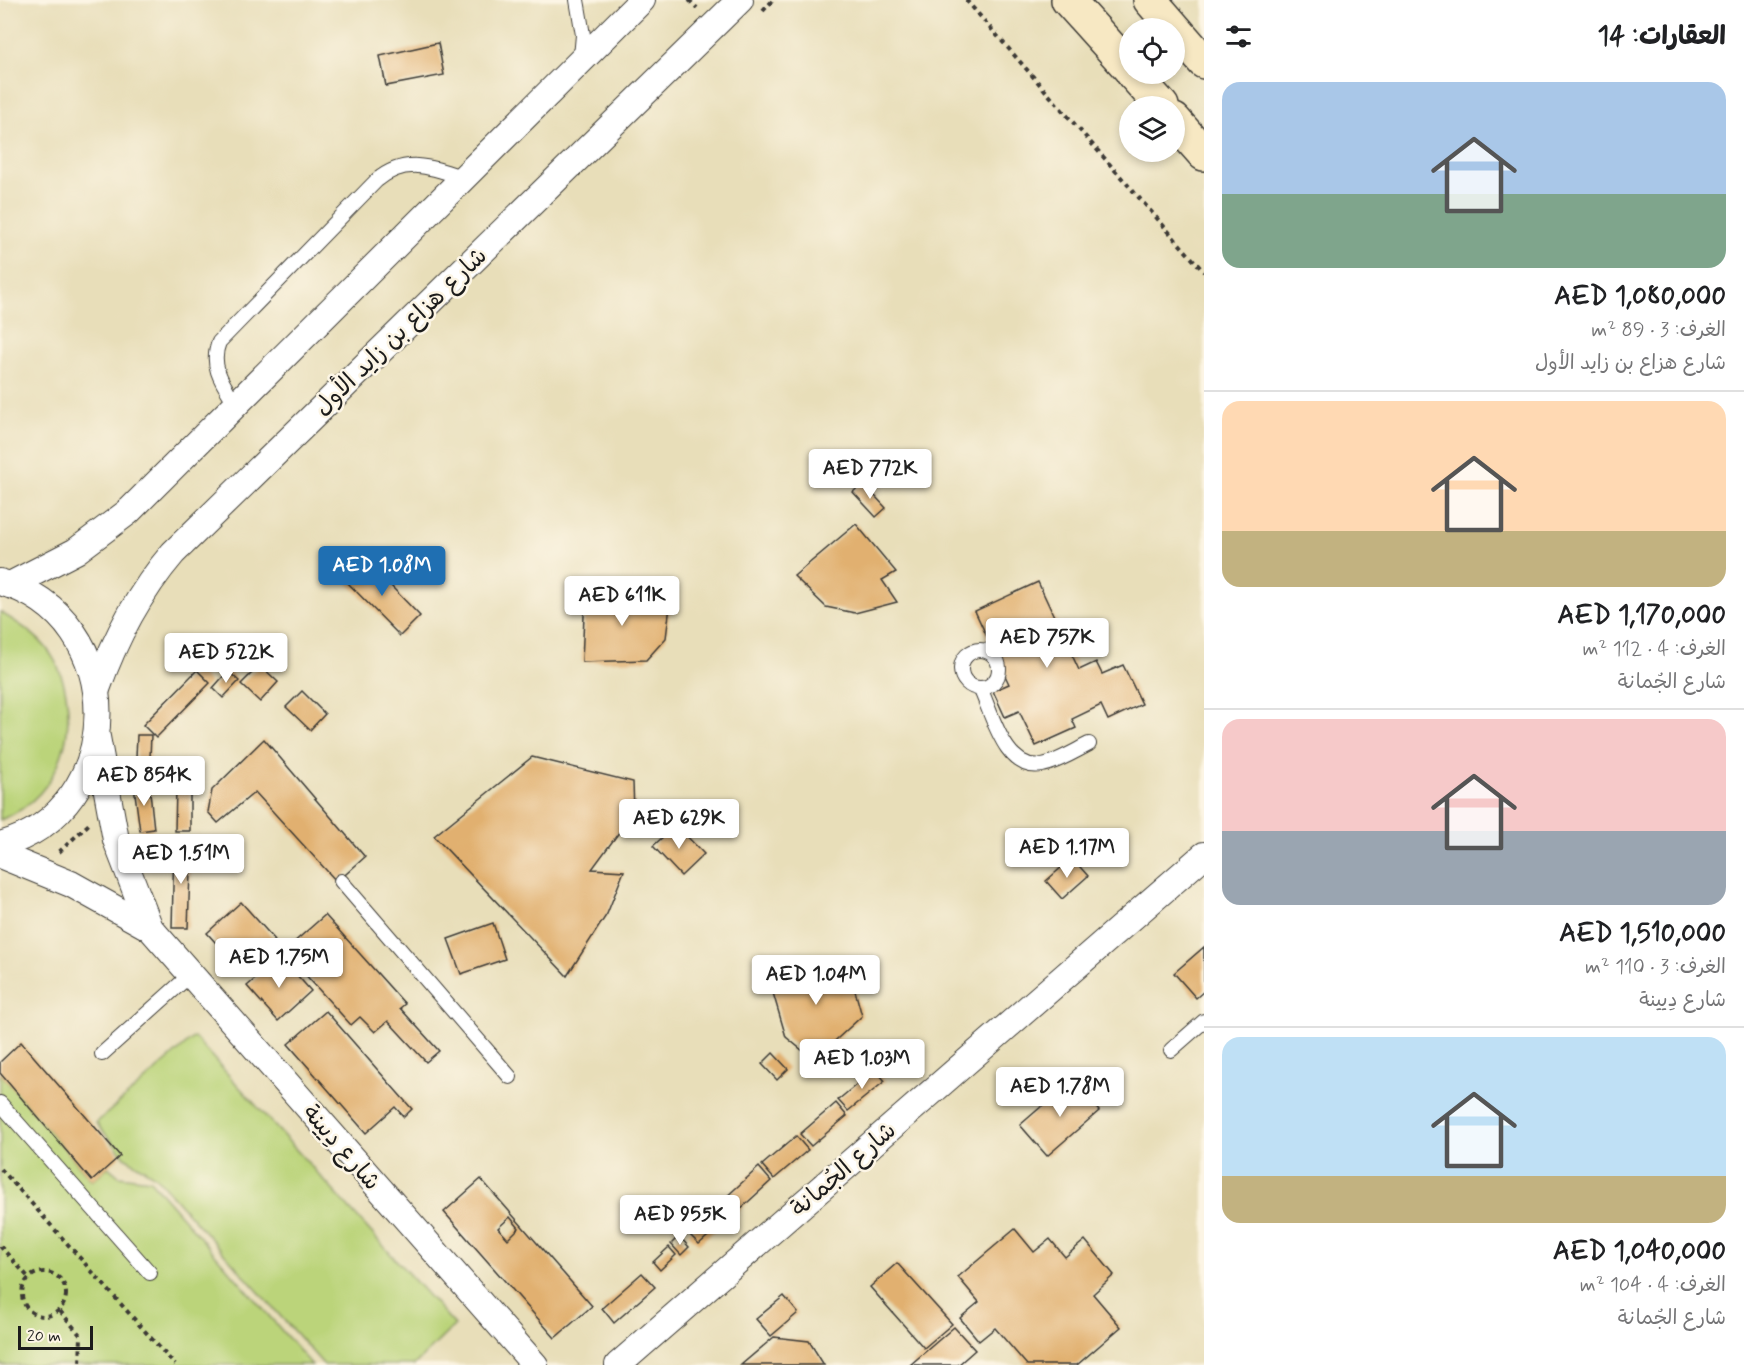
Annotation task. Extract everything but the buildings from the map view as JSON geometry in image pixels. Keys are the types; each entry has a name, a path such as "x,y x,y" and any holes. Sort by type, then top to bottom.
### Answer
{"main road":[{"path":"1068,0 1119,57"},
{"path":"1150,0 1201,51"},
{"path":"1142,84 1153,96"},
{"path":"1185,132 1204,154"}],"street":[{"path":"5,583 49,567 103,532 128,512 237,406 642,0"},
{"name":"شارع هزاع بن زايد الأول","path":"97,689 115,640 141,594 191,533 741,0"},
{"path":"0,845 35,829 58,812 81,781 89,765 97,737 99,713 97,689 89,662 70,630 58,615 35,597 5,583"},
{"name":"شارع دِيينة","path":"97,737 108,810 125,870 150,928 535,1365"},
{"name":"شارع دِيينة","path":"0,855 44,872 98,898 150,928"},
{"name":"شارع الجُمانة","path":"628,1362 1204,855"}],"lane":[{"path":"577,0 583,35 580,62"},
{"path":"237,406 216,370 215,359 219,342 376,181 391,170 412,164 434,168 464,178"},
{"path":"980,688 1009,751 1023,763 1042,765 1089,744"},
{"path":"341,880 510,1077"},
{"path":"102,1054 190,975"},
{"path":"1171,1050 1204,1021"},
{"path":"0,1103 150,1274"}],"path":[{"path":"689,0 699,10"},
{"path":"966,0 1204,272"},
{"path":"44,872 52,859 93,820 108,810"},
{"path":"1,1169 175,1365"},
{"path":"0,1246 29,1278"},
{"path":"48,1272 64,1282 67,1292 66,1302 60,1311 51,1316 41,1316 32,1313 25,1306 22,1297 29,1278 37,1273 48,1272"},
{"path":"60,1311 81,1336 80,1365"}],"green space":[{"path":"0,612 31,633 50,653 64,683 68,706 67,730 62,753 53,774 40,793 22,809 0,820"},
{"path":"194,1037 455,1325 414,1365 324,1365 155,1176 126,1158 96,1123"},
{"path":"0,1073 92,1181 108,1167 119,1176 150,1180 312,1365 0,1365"}]}
